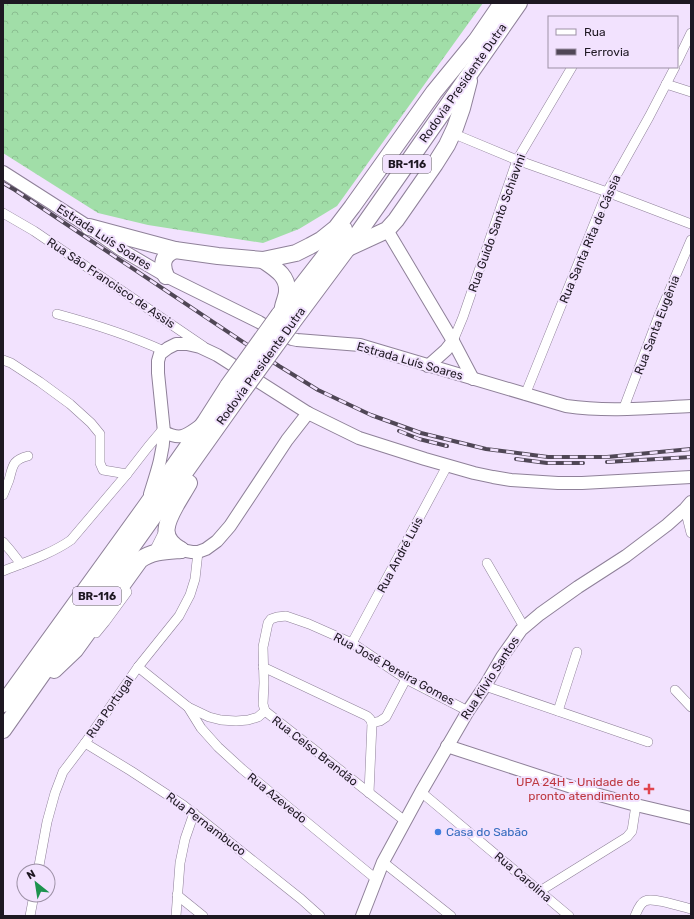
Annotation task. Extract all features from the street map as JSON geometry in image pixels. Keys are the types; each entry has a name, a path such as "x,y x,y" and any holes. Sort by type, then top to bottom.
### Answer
{"highway":[{"name":"Rodovia Presidente Dutra","path":"3,730 206,441 234,391 284,316 502,3"},
{"name":"Rodovia Presidente Dutra","path":"284,316 347,249 519,3"},
{"path":"89,227 175,250 218,256 263,260 296,253 321,240 336,228 434,92 474,42"},
{"path":"347,249 387,230 396,220 447,145 462,108 470,74"},
{"path":"166,276 163,267 166,256 175,250"},
{"path":"263,260 277,269 286,281 287,291 284,316"},
{"name":"Rodovia Presidente Dutra","path":"3,704 73,609 204,422 234,391"},
{"path":"181,550 171,543 167,534 166,525 202,460 206,441"},
{"path":"30,693 76,650 140,560 159,552 181,550"},
{"path":"3,695 54,627 73,609"}],"main road":[{"name":"Estrada Luís Soares","path":"3,172 89,227 120,249 166,276 259,322 277,334 292,339 370,348 566,406 592,410 623,410 691,406"},
{"path":"387,230 453,341 473,379"},
{"path":"428,366 446,350 453,341"},
{"path":"146,506 161,461 164,430 158,366 159,357 164,351 176,344 187,344 200,347 217,355 308,413 359,438 448,466 493,477 531,482 582,483 691,477"},
{"path":"181,550 198,552 206,549 217,541 230,526 287,440 308,413"},
{"path":"164,430 170,435 179,437 188,433 204,422"},
{"name":"Rua Kilvio Santos","path":"362,916 383,862 421,792 468,711 502,657 524,626 558,600 626,556 667,526 688,505"},
{"path":"447,746 581,790 691,818"}],"street":[{"path":"678,60 691,33"},
{"name":"Rua Guido Santo Schiavini","path":"453,341 463,317 517,160 571,68"},
{"name":"Rua Santa Rita de Cássia","path":"525,395 607,192 674,68"},
{"path":"666,84 691,92"},
{"path":"452,133 517,160 691,224"},
{"name":"Rua São Francisco de Assis","path":"3,212 40,235 217,355"},
{"name":"Rua Santa Eugênia","path":"623,410 659,315 691,240"},
{"path":"58,314 100,326 142,341 164,351"},
{"path":"3,360 11,363 40,382 70,404 91,423 100,434 100,463 103,470 127,474"},
{"path":"3,571 57,549 71,540 148,447 164,430"},
{"path":"3,495 14,464 20,458 28,456"},
{"name":"Rua André Luis","path":"352,644 448,466"},
{"path":"688,505 691,533"},
{"path":"152,554 166,525"},
{"path":"3,542 21,564"},
{"name":"Rua Portugal","path":"39,863 54,793 63,772 138,667 179,616 190,596 195,580 198,552"},
{"path":"487,563 524,626"},
{"name":"Rua José Pereira Gomes","path":"265,711 263,704 263,646 268,623 271,619 286,616 309,624 352,644 406,679 468,711"},
{"path":"558,711 578,652"},
{"path":"263,666 367,716 372,723 369,793"},
{"name":"Rua Celso Brandão","path":"138,667 188,707 209,717 221,720 248,720 258,717 265,711 405,821"},
{"path":"372,723 380,721 386,717 406,679"},
{"path":"485,686 648,742"},
{"path":"676,690 691,707"},
{"name":"Rua Azevedo","path":"188,707 201,728 218,747 242,769 376,879"},
{"name":"Rua Pernambuco","path":"85,743 131,771 194,813 320,916"},
{"name":"Rua Carolina","path":"421,792 540,890 569,916"},
{"path":"540,890 627,837 632,831 636,805"},
{"path":"176,916 180,863 185,839 194,813"},
{"path":"383,862 450,916"},
{"path":"177,895 203,916"},
{"path":"635,916 642,903 649,899 691,909"},
{"path":"30,916 32,903"}],"green space":[{"path":"3,3 483,3 337,206 299,229 263,243 148,225 98,213 3,153"}],"railway":[{"path":"3,183 279,366 318,390 371,415 421,433 486,449 548,457 607,457 691,449"},
{"path":"399,431 419,439 447,446"},
{"path":"607,462 691,457"},
{"path":"516,459 547,463 583,463"}],"place":[{"name":"UPA 24H - Unidade de pronto atendimento","path":"649,789"},
{"name":"Casa do Sabão","path":"438,832"}]}
